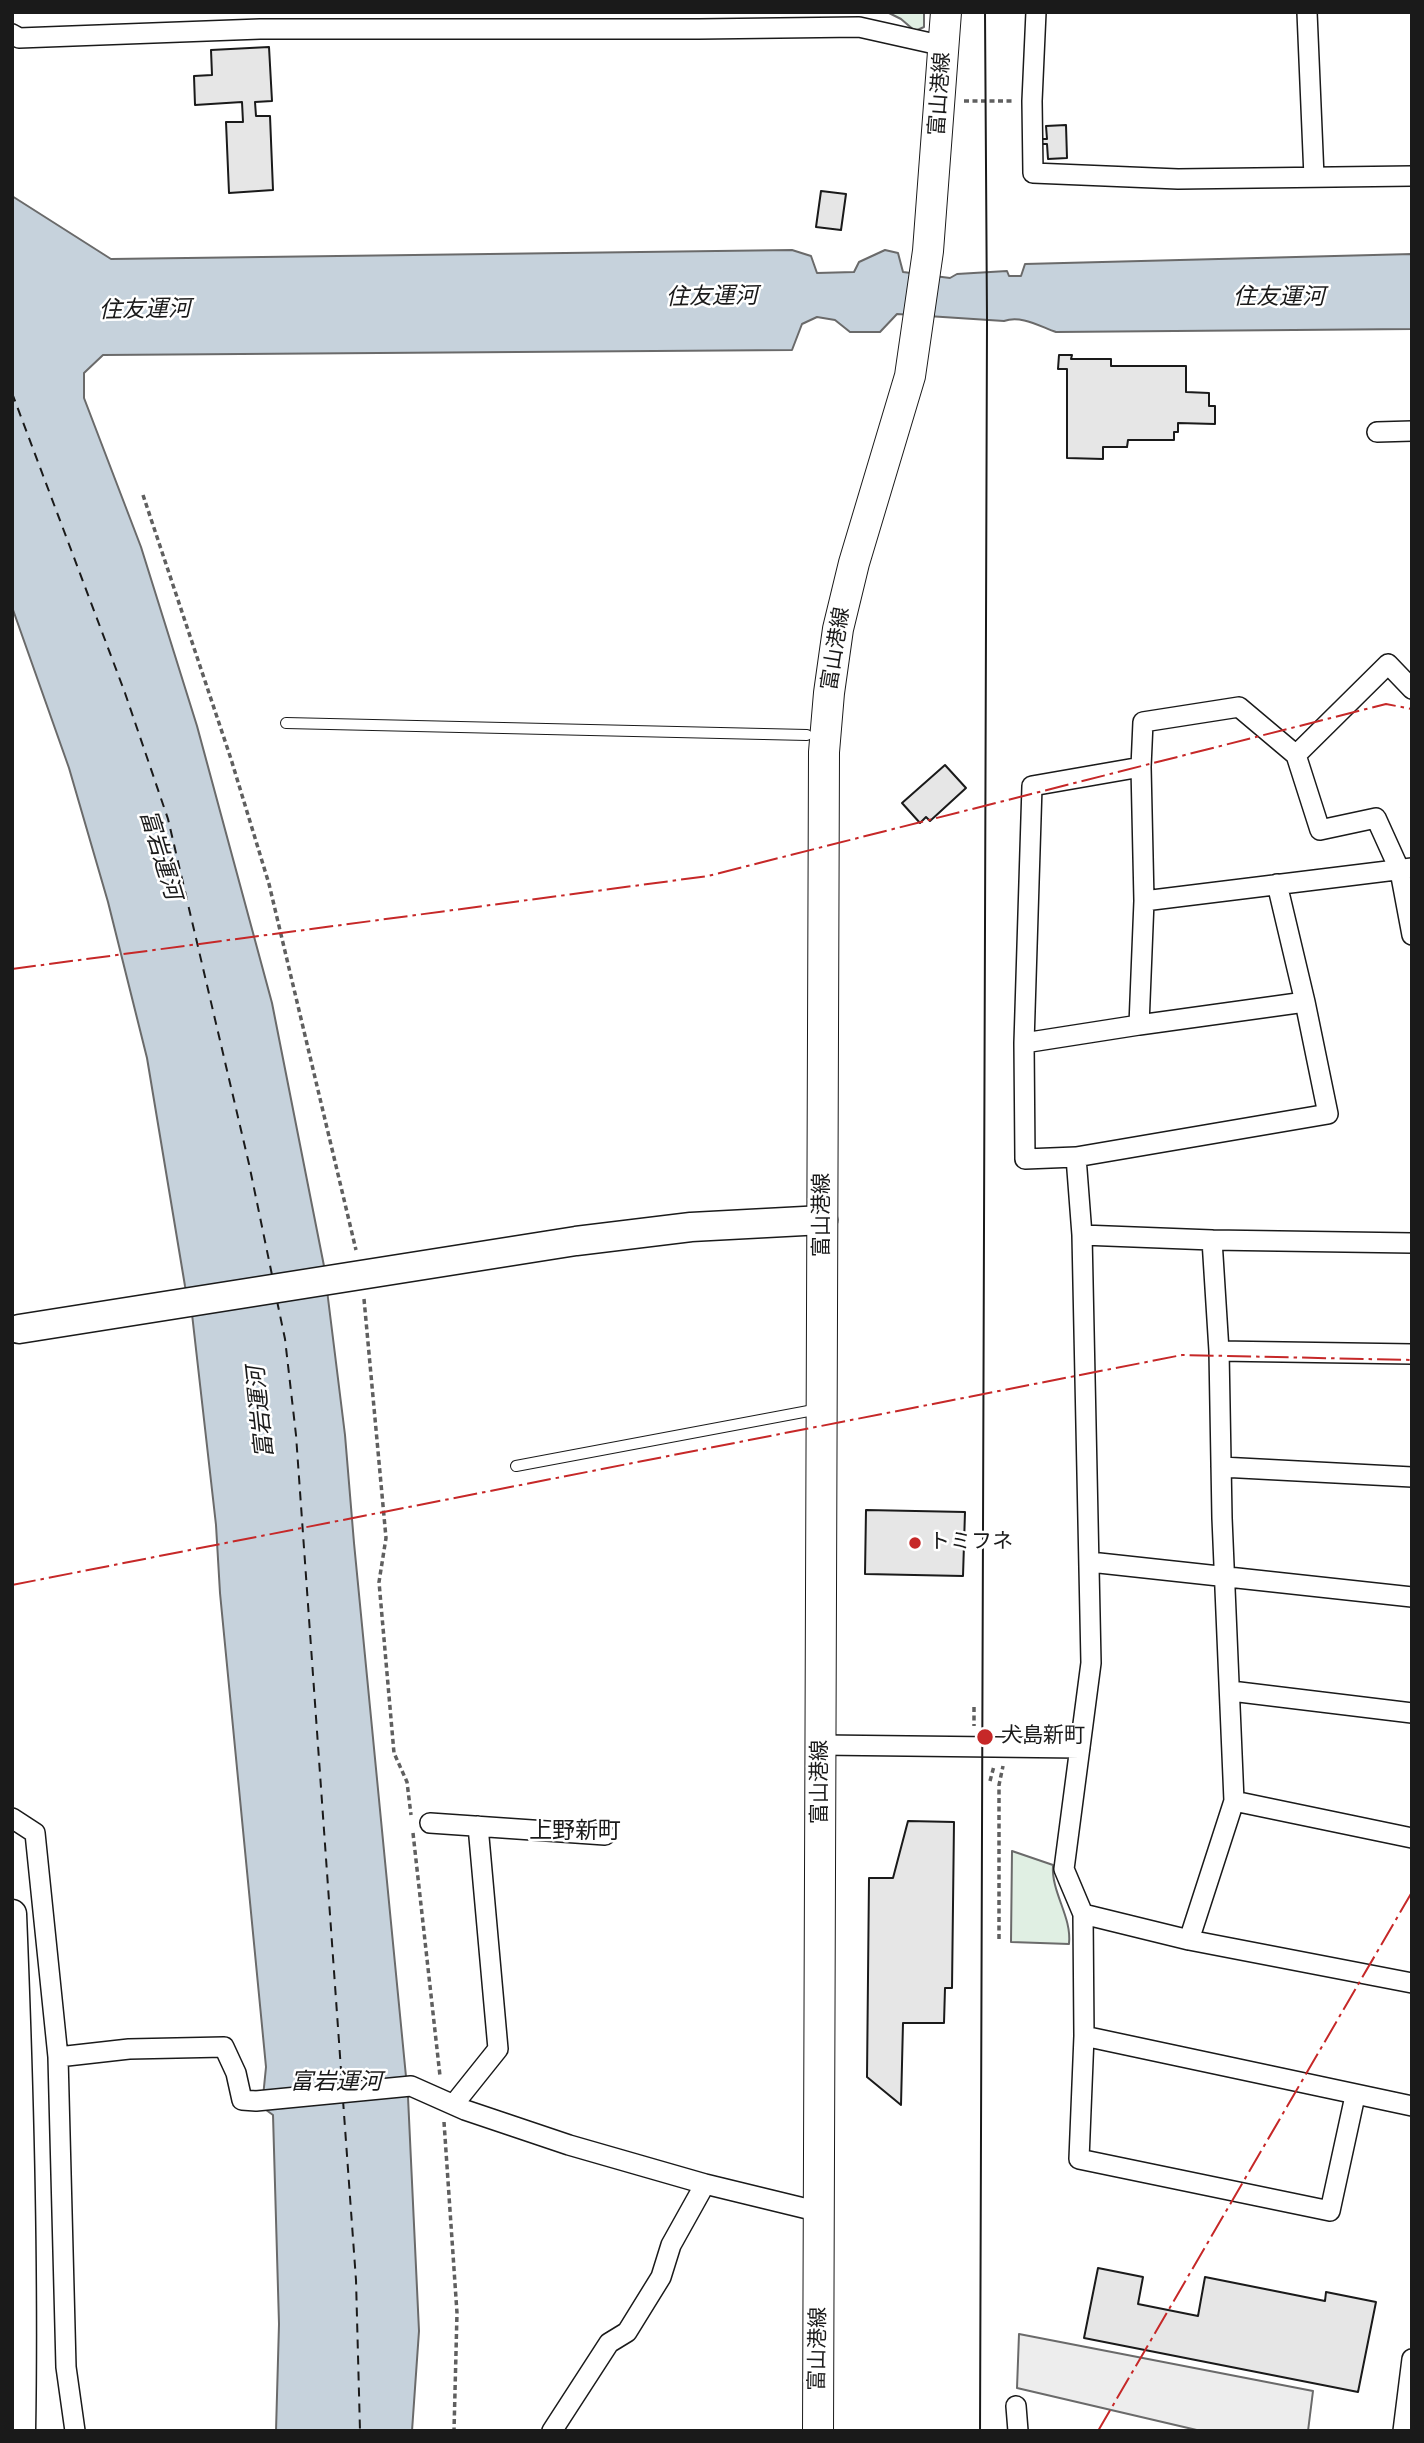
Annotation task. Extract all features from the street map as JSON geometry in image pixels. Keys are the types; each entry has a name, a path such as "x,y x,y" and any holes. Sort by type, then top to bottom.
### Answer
{"main road":[{"name":"富山港線","path":"818,2431 824,752 838,629 853,563 910,376 929,251 946,12"}],"street":[{"path":"1037,12 1032,101 1033,173 1178,179 1412,176"},
{"path":"1307,12 1314,177"},
{"path":"12,34 19,38 274,29 701,21 859,27 944,46"},
{"path":"1377,432 1412,431"},
{"path":"1296,755 1388,664 1412,689"},
{"path":"1139,1025 1144,901 1141,766 1143,722 1239,707 1296,755 1320,830 1377,818 1406,869 1412,935"},
{"path":"1141,766 1032,786 1024,1043 1025,1159 1076,1157 1328,1114 1277,884"},
{"path":"1144,901 1406,869"},
{"path":"1024,1043 1305,1002"},
{"path":"1076,1157 1082,1235 1091,1663 1064,1868 1083,1913 1084,2036 1079,2159 1330,2211 1355,2096"},
{"path":"19,1329 576,1241 691,1227 823,1220"},
{"path":"1082,1235 1412,1243"},
{"path":"1189,1940 1234,1801 1219,1351 1212,1240"},
{"path":"1219,1351 1412,1354"},
{"path":"1221,1467 1412,1477"},
{"path":"1090,1562 1412,1597"},
{"path":"1231,1691 1412,1713"},
{"path":"821,1745 1080,1748"},
{"path":"1234,1801 1412,1838"},
{"path":"12,1818 35,1833 58,2057 66,2367 75,2431"},
{"path":"430,1823 605,1835"},
{"path":"448,2102 498,2049 478,1826"},
{"path":"1083,1913 1189,1940 1412,1983"},
{"path":"12,1914 21,2144 21,2431"},
{"path":"1084,2036 1355,2096 1412,2106"},
{"path":"58,2057 130,2049 224,2047 236,2073 242,2099 256,2101 411,2086 569,2145 705,2184 820,2212"},
{"path":"552,2431 609,2343 627,2332 661,2277 671,2245 705,2184"},
{"path":"1403,2431 1412,2359"},
{"path":"1016,2406 1018,2431"}],"lane":[{"path":"286,723 807,735"},
{"path":"516,1466 823,1408"}],"path":[{"path":"941,100 1032,101"},
{"path":"143,495 231,759 269,884 362,1274 386,1538 379,1582 394,1753 407,1782 448,2102 457,2313 454,2431"},
{"path":"999,1940 999,1785 1004,1746"}],"green space":[{"path":"887,12 924,12 924,27 915,31"},
{"path":"1012,1851 1053,1865 1069,1944 1011,1942"}],"shaded area":[{"path":"1019,2334 1313,2391 1308,2431 1201,2431 1017,2388"}],"water":[{"name":"富岩運河","path":"12,196 111,259 792,250 811,256 817,273 854,272 859,262 885,250 898,253 903,272 950,278 957,274 1007,271 1009,276 1021,276 1025,264 1412,254 1412,329 1056,332 1017,319 1004,321 897,314 880,332 850,332 835,320 817,317 802,324 792,350 103,355 84,373 84,398 141,547 197,726 272,1003 324,1266 345,1435 408,2097 419,2331 412,2431 276,2431 279,2324 273,2115 262,2107 266,2067 220,1593 216,1525 192,1314 147,1058 108,902 69,768 12,607"}],"building":[{"path":"269,47 272,101 255,102 256,116 270,116 273,190 229,193 226,122 243,122 242,102 195,105 194,76 212,75 211,50"},
{"path":"1066,125 1067,158 1048,159 1047,144 1042,144 1042,139 1047,139 1046,126"},
{"path":"821,191 846,194 841,230 816,227"},
{"path":"1059,355 1072,355 1071,359 1111,359 1111,366 1186,366 1186,392 1209,393 1209,406 1215,406 1215,424 1178,423 1174,440 1128,440 1127,447 1103,447 1103,459 1067,458 1067,369 1058,369"},
{"path":"945,765 966,788 930,821 926,817 920,823 902,803"},
{"name":"トミフネ","path":"866,1510 965,1512 963,1576 865,1574"},
{"path":"908,1821 954,1822 952,1988 945,1988 944,2023 903,2023 901,2105 867,2077 869,1878 893,1878"},
{"path":"1098,2268 1143,2277 1138,2304 1198,2316 1205,2277 1325,2301 1326,2292 1376,2302 1358,2392 1084,2338"}],"ferry route":[{"path":"12,393 125,693 168,819 249,1164 272,1275"},
{"path":"277,1301 285,1339 296,1435 342,2084"},
{"path":"343,2100 356,2280 360,2431"}],"tram line":[{"path":"980,2431 987,321 985,12"}],"power":[{"path":"12,969 708,876 1386,704 1412,709"},
{"path":"12,1585 1182,1355 1412,1360"},
{"path":"1098,2431 1412,1892"}],"place":[{"name":"トミフネ","path":"915,1543"},
{"name":"犬島新町","path":"985,1737"}],"district":[{"name":"上野新町","path":"575,1832"}],"water label":[{"name":"住友運河","path":"712,298"},
{"name":"住友運河","path":"1279,298"},
{"name":"住友運河","path":"145,311"}]}
